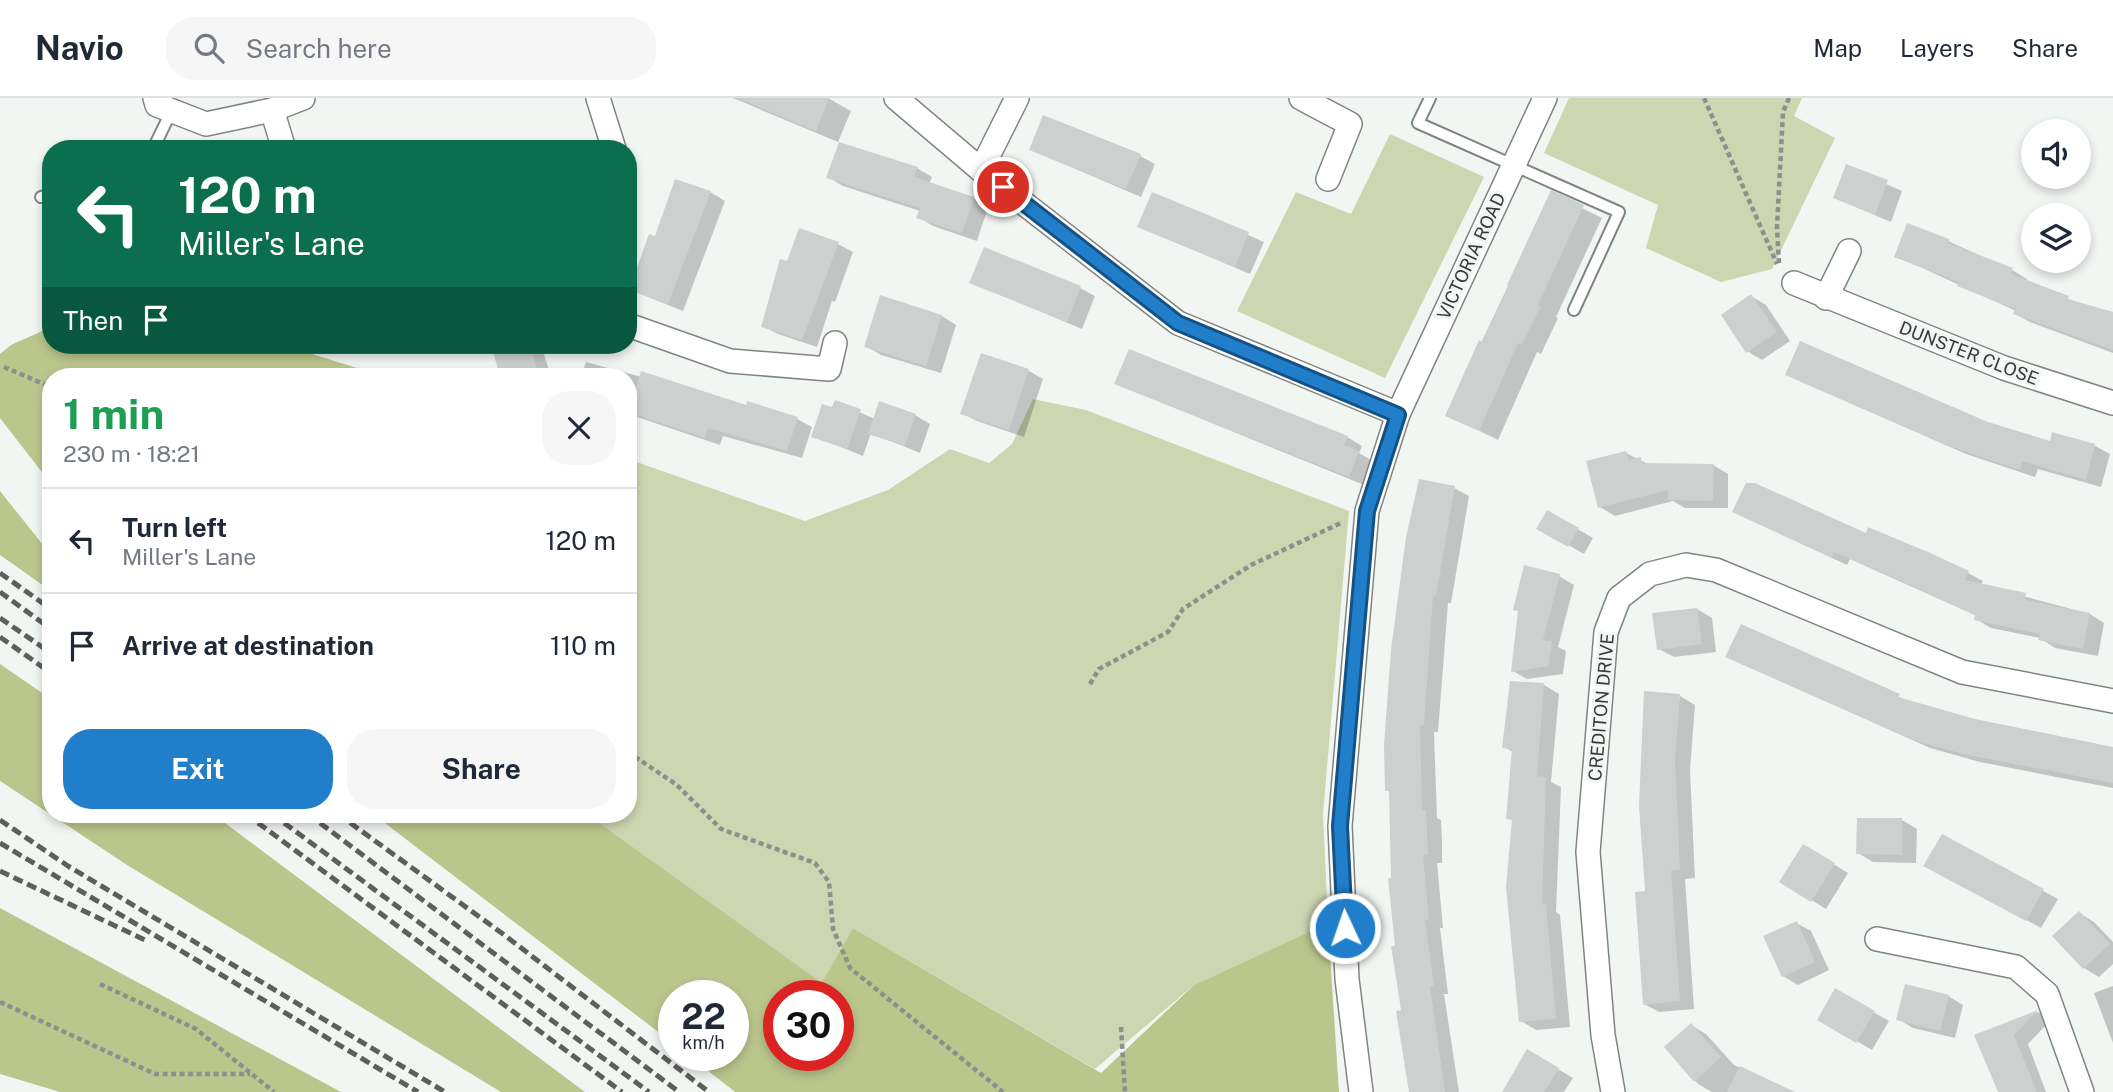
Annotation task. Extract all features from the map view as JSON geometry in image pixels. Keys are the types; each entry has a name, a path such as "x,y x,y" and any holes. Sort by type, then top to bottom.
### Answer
{"street":[{"path":"164,104 206,124 272,110 303,98"},
{"path":"598,98 611,140"},
{"path":"896,98 981,170 1178,323 1398,415"},
{"path":"981,170 1017,98"},
{"path":"1301,98 1350,124 1328,179"},
{"name":"VICTORIA ROAD","path":"1361,1092 1348,979 1340,826 1367,511 1398,415 1545,98"},
{"path":"272,110 281,140"},
{"path":"1826,298 1849,251"},
{"name":"DUNSTER CLOSE","path":"1794,283 2004,368 2113,403"},
{"path":"637,328 730,361 829,369 835,343"},
{"name":"CREDITON DRIVE","path":"1613,1092 1603,1035 1588,852 1606,632 1619,598 1650,574 1686,565 1716,570 1962,672 2113,701"},
{"path":"1877,939 2015,967 2047,994 2082,1092"}],"lane":[{"path":"1430,98 1418,123 1619,212 1574,310"},
{"path":"155,140 164,104"}],"path":[{"path":"1704,98 1779,268 1777,227 1783,112 1789,98"},
{"path":"4,367 42,383"},
{"path":"1090,684 1099,669 1168,632 1183,609 1251,565 1367,511"},
{"path":"637,758 677,785 720,829 815,863 829,882 833,929 850,968 1003,1092"},
{"path":"100,984 197,1029 274,1092"},
{"path":"0,1002 155,1074 250,1074"},
{"path":"1121,1027 1125,1092"}],"green space":[{"path":"1569,98 1802,98 1794,116 1835,138 1772,269 1721,282 1646,248 1658,205 1544,153"},
{"path":"1390,134 1484,177 1385,378 1237,311 1296,192 1351,214"},
{"path":"42,331 42,354 312,354 357,368 42,368 42,472 0,418 0,354 11,345"},
{"path":"1033,399 1086,410 1349,511 1323,814 1328,923 1194,985 1095,1069 853,928 825,980 817,980 599,823 637,823 637,462 805,521 888,490 950,449 989,463 1012,444"},
{"path":"0,491 42,544 42,585 0,555"},
{"path":"0,664 42,693 42,809 0,781"},
{"path":"64,823 225,823 585,1092 501,1092 127,865"},
{"path":"385,823 600,823 818,980 763,980 763,1071 854,1071 854,980 824,980 853,928 1101,1073 1194,985 1328,923 1339,1092 735,1092 708,1071 749,1071 749,980 658,980 658,1032"},
{"path":"0,908 341,1092 60,1092 0,1074"}],"building":[{"path":"737,98 829,98 816,131"},
{"path":"1043,115 1141,154 1126,189 1029,150"},
{"path":"839,142 918,167 914,177 974,197 962,233 916,218 920,208 826,178"},
{"path":"1846,164 1888,180 1875,215 1833,198"},
{"path":"675,179 711,191 668,304 637,293 637,268 649,234 655,236"},
{"path":"1551,190 1584,205 1538,305 1541,306 1522,344 1518,343 1479,431 1445,416 1479,340 1482,342 1509,286 1507,285"},
{"path":"1152,192 1249,232 1235,267 1137,227"},
{"path":"1907,223 1949,239 1948,243 2013,268 2011,274 2069,296 2068,299 2113,312 2113,350 2013,314 2015,309 1957,286 1959,282 1894,257"},
{"path":"799,228 839,242 802,340 761,327 780,259 787,261"},
{"path":"984,247 1081,286 1067,322 969,283"},
{"path":"1751,294 1777,332 1746,353 1721,315"},
{"path":"880,295 942,315 926,366 864,347"},
{"path":"1800,341 1988,422 2050,441 2052,432 2095,444 2086,480 2022,461 2020,470 1949,446 1785,375"},
{"path":"1129,349 1348,436 1344,445 1359,451 1349,477 1114,384"},
{"path":"981,353 1029,369 1009,430 960,414"},
{"path":"494,354 533,354 537,368 498,368"},
{"path":"641,371 746,405 747,401 798,417 787,451 708,428 705,438 637,415 637,384"},
{"path":"835,400 861,409 847,449 811,437 822,404 832,407"},
{"path":"879,401 916,414 905,446 868,434"},
{"path":"1626,451 1629,460 1641,457 1642,463 1714,464 1713,501 1668,500 1668,490 1598,508 1586,461"},
{"path":"1419,479 1455,486 1436,596 1433,595 1424,725 1420,725 1422,810 1426,810 1428,855 1423,855 1429,920 1425,920 1434,986 1430,987 1445,1092 1409,1092 1396,1011 1401,1010 1391,946 1395,946 1388,878 1391,878 1389,791 1385,791 1384,745 1391,650 1406,537"},
{"path":"1746,483 1755,483 1866,533 1868,527 1928,552 1969,571 1965,580 2026,593 2025,600 2090,613 2083,649 2038,640 2040,634 1974,620 1975,615 1895,578 1834,552 1832,558 1732,512"},
{"path":"1547,510 1579,528 1568,547 1536,529"},
{"path":"1524,565 1560,574 1543,640 1552,641 1548,666 1511,672 1518,611 1513,610"},
{"path":"1697,608 1702,644 1657,650 1652,613"},
{"path":"1741,624 1900,694 1898,697 1975,719 2113,747 2113,783 1963,754 1913,740 1725,657"},
{"path":"1510,681 1544,683 1537,776 1546,777 1542,905 1546,904 1556,1019 1519,1022 1506,887 1512,820 1506,819 1512,749 1502,748"},
{"path":"1644,691 1680,694 1675,760 1680,870 1671,871 1680,1001 1643,1005 1635,892 1645,891 1639,806"},
{"path":"1857,818 1902,818 1902,855 1856,854"},
{"path":"1942,834 2044,889 2026,921 1923,866"},
{"path":"1803,844 1835,863 1811,902 1779,882"},
{"path":"2079,911 2110,944 2083,969 2052,936"},
{"path":"1797,921 1815,962 1782,977 1763,936"},
{"path":"1905,984 1949,995 1940,1031 1896,1020"},
{"path":"1835,988 1875,1011 1856,1043 1817,1020"},
{"path":"2038,1010 2014,1035 2037,1092 1998,1092 1974,1035"},
{"path":"1691,1023 1721,1057 1694,1082 1664,1047"},
{"path":"1527,1049 1559,1068 1544,1092 1502,1092"},
{"path":"1740,1066 1795,1092 1727,1092"}],"railway":[{"path":"0,573 42,603"},
{"path":"0,592 42,622"},
{"path":"0,618 42,647"},
{"path":"0,637 42,667"},
{"path":"0,820 68,866 445,1092"},
{"path":"258,823 622,1092"},
{"path":"284,823 649,1092"},
{"path":"320,823 679,1092"},
{"path":"350,823 503,934 709,1092"},
{"path":"0,843 418,1092"},
{"path":"0,871 147,941"}],"route":[{"path":"1003,187 1178,323 1398,415 1367,511 1340,826 1345,928"}]}
